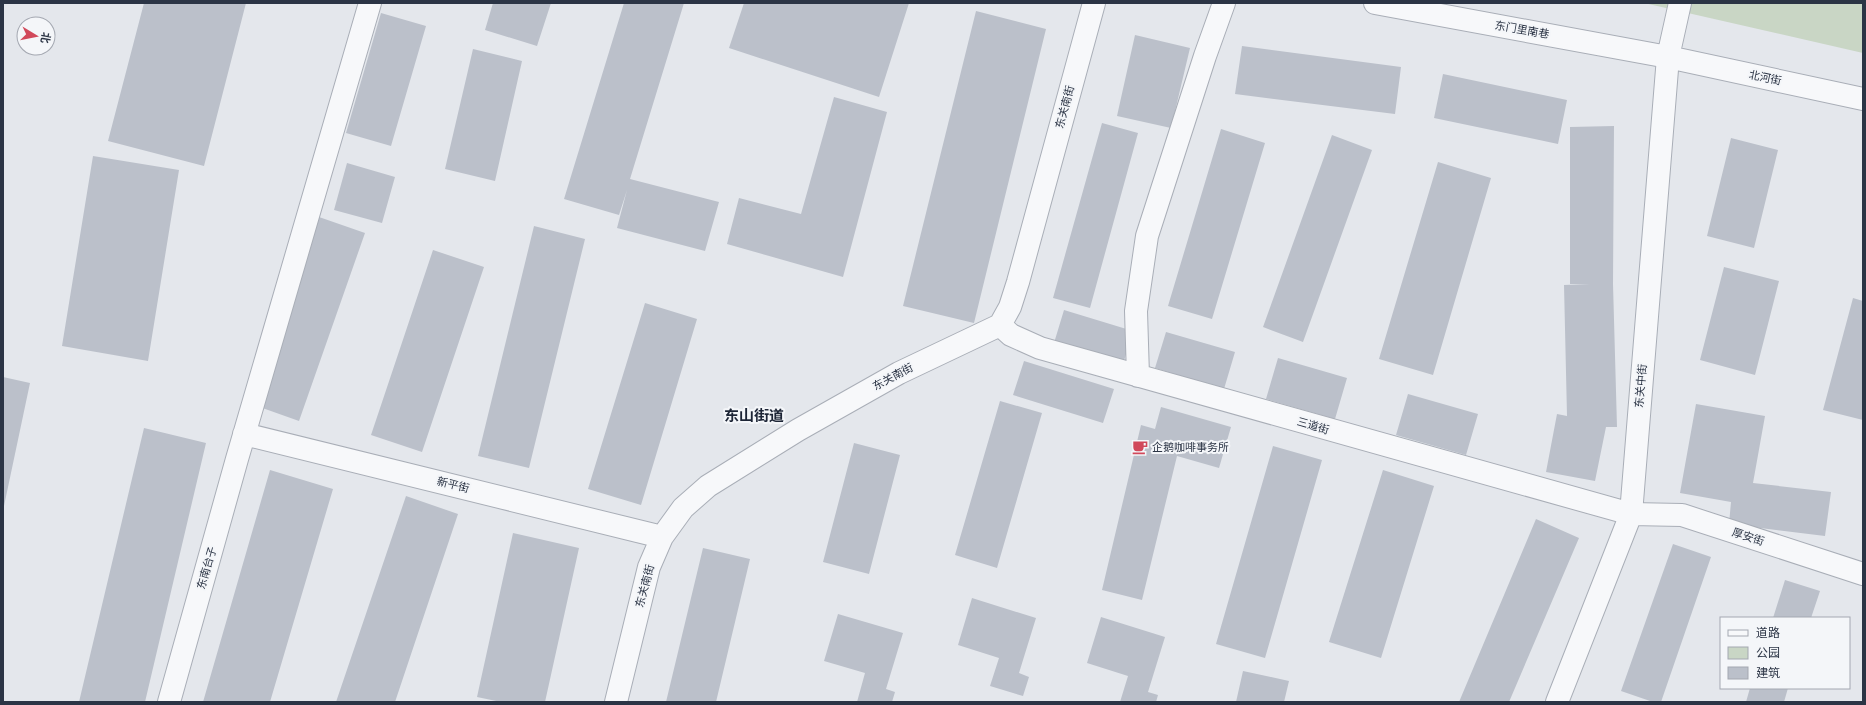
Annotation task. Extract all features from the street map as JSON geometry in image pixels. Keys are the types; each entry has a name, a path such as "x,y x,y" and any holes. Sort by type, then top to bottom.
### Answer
{"street":[{"name":"东南台子","path":"170,702 244,434 370,3"},
{"name":"东关南街","path":"616,702 649,567 662,537 683,508 708,486 739,466 899,373 1000,325 1010,307 1018,282 1094,3"},
{"path":"1138,376 1136,311 1147,236 1205,56 1224,3"},
{"name":"东门里南巷","path":"1375,3 1668,57"},
{"name":"东关中街","path":"1558,702 1631,514 1668,57 1680,3"},
{"name":"北河街","path":"1668,57 1863,99"},
{"name":"三道街","path":"1000,325 1011,335 1040,348 1631,514"},
{"name":"新平街","path":"244,434 662,537"},
{"name":"厚安街","path":"1631,514 1682,515 1863,574"}],"green space":[{"path":"1644,3 1863,3 1863,53"}],"building":[{"path":"144,3 246,3 204,166 108,141"},
{"path":"493,3 551,3 537,46 485,30"},
{"path":"624,3 684,3 630,179 719,202 705,251 617,228 627,190 619,215 564,199"},
{"path":"744,3 909,3 879,97 729,48"},
{"path":"976,11 1046,29 974,323 903,306"},
{"path":"381,13 426,26 391,146 346,133"},
{"path":"1135,35 1190,48 1171,128 1117,116"},
{"path":"1242,46 1401,67 1395,114 1235,94"},
{"path":"473,49 522,61 495,181 445,169"},
{"path":"1443,74 1567,100 1558,144 1434,118"},
{"path":"834,97 887,112 843,277 727,244 739,198 801,214"},
{"path":"1102,123 1138,133 1090,308 1053,298"},
{"path":"1614,126 1613,284 1617,427 1606,427 1595,481 1546,472 1557,414 1567,416 1564,285 1590,284 1570,284 1570,127"},
{"path":"1221,129 1265,143 1212,319 1168,306"},
{"path":"1332,135 1372,150 1303,342 1263,327"},
{"path":"1731,138 1778,150 1754,248 1707,236"},
{"path":"93,156 179,170 148,361 62,346"},
{"path":"1438,162 1491,178 1433,375 1379,359"},
{"path":"347,163 395,177 382,223 334,210"},
{"path":"319,217 365,233 299,421 254,405"},
{"path":"534,226 585,239 529,468 478,456"},
{"path":"433,250 484,267 422,452 371,435"},
{"path":"1724,267 1779,281 1755,375 1700,360"},
{"path":"1853,298 1863,301 1863,420 1823,410"},
{"path":"645,303 697,319 641,505 588,489"},
{"path":"1064,310 1133,331 1123,364 1054,343"},
{"path":"1166,332 1235,352 1224,389 1155,368"},
{"path":"1278,358 1347,378 1335,419 1266,399"},
{"path":"1024,361 1114,389 1103,423 1013,395"},
{"path":"3,377 30,383 4,506 3,506"},
{"path":"1408,394 1478,414 1466,455 1396,435"},
{"path":"1000,401 1042,413 997,568 955,555"},
{"path":"1696,404 1765,416 1753,483 1831,492 1825,536 1729,524 1731,502 1680,493"},
{"path":"1161,407 1231,427 1219,468 1177,456 1142,600 1102,590 1141,425 1155,429"},
{"path":"144,428 206,443 145,702 79,702"},
{"path":"854,443 900,455 869,574 823,562"},
{"path":"1273,446 1322,460 1265,658 1216,644"},
{"path":"270,470 333,489 270,702 203,702"},
{"path":"1383,470 1434,486 1381,658 1329,642"},
{"path":"406,496 458,514 395,702 336,702"},
{"path":"1536,519 1579,538 1509,702 1459,702"},
{"path":"513,533 579,548 545,702 501,702 477,697"},
{"path":"1673,544 1711,557 1661,702 1653,702 1621,691"},
{"path":"703,548 750,559 716,702 666,702"},
{"path":"1785,580 1820,591 1811,617 1773,617"},
{"path":"972,598 1036,618 1019,673 1029,677 1023,696 990,686 999,658 958,645"},
{"path":"838,614 903,633 886,689 895,692 892,702 857,702 865,673 824,661"},
{"path":"1101,617 1165,637 1148,692 1158,695 1156,702 1120,702 1128,676 1087,663"},
{"path":"1243,671 1289,681 1284,702 1236,702"},
{"path":"1750,689 1788,689 1784,702 1746,702"}],"place":[{"name":"企鹅咖啡事务所","path":"1140,447"}],"district":[{"name":"东山街道","path":"754,416"}]}
